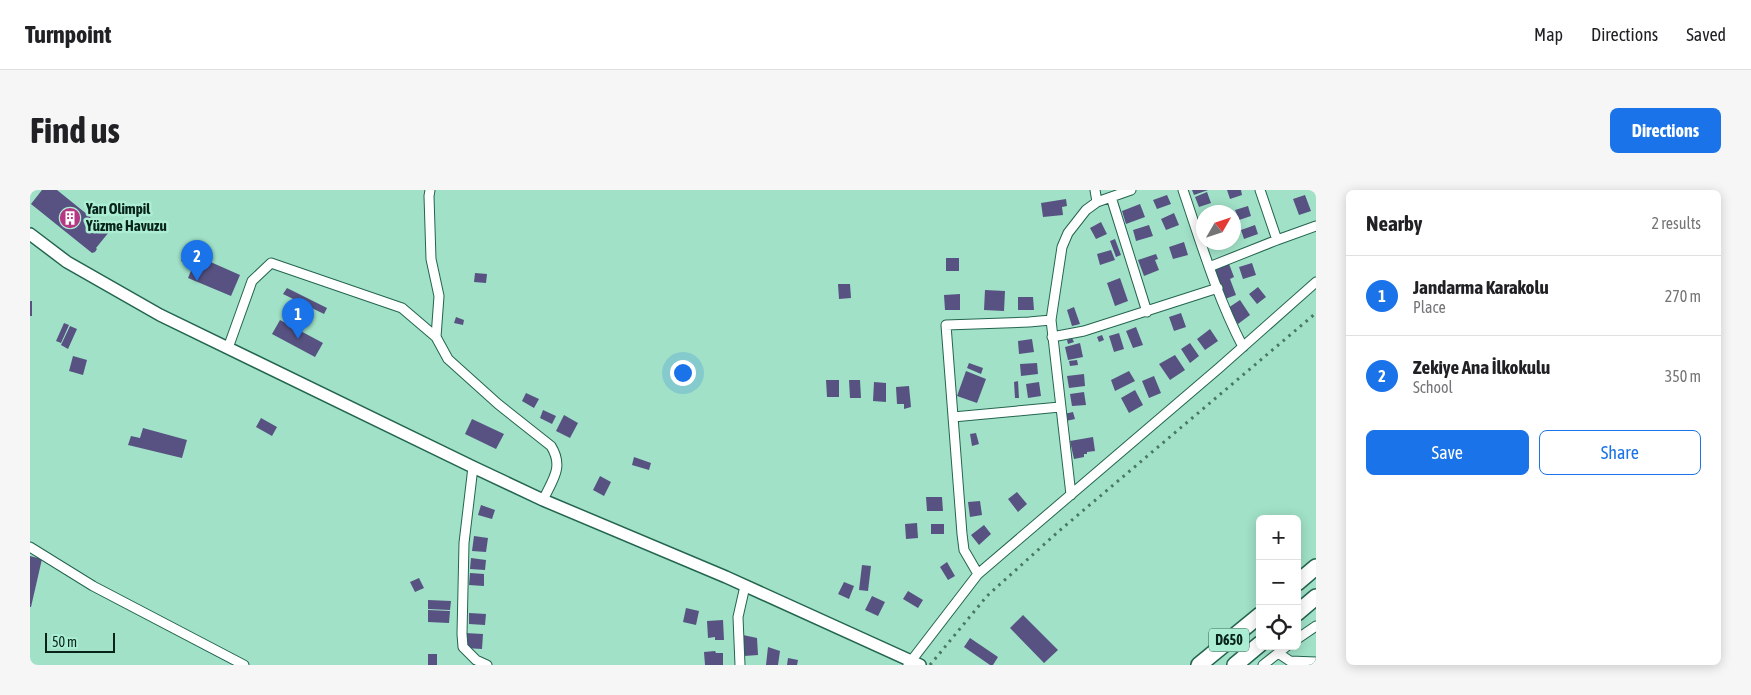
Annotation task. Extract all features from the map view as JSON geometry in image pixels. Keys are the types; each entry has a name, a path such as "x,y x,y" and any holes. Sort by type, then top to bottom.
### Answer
{"highway":[{"path":"1301,580 1316,567"},
{"path":"1301,610 1316,597"},
{"name":"D650","path":"1199,665 1256,618"},
{"name":"D650","path":"1235,665 1256,647"}],"street":[{"path":"430,190 431,259 439,296 436,337"},
{"path":"1095,190 1097,202"},
{"path":"1071,494 1051,320 1062,247 1076,220 1086,210 1097,202 1131,190"},
{"path":"1183,190 1209,266 1235,332 1243,347"},
{"path":"1260,190 1276,240"},
{"path":"1111,197 1147,312"},
{"path":"1209,266 1316,226"},
{"path":"30,234 76,266 160,314 228,348 544,500 745,586 913,664 978,574 1316,282"},
{"path":"228,348 252,281 271,263 402,308 436,337 448,358 498,404 551,446 557,456 558,464 544,500"},
{"path":"1052,337 1084,331 1218,288"},
{"path":"978,574 964,550 946,325 1051,320"},
{"path":"953,417 1060,407"},
{"path":"473,467 464,543 462,634 463,647 476,660 487,665"},
{"path":"30,547 93,586 244,665"},
{"path":"740,665 738,617 745,586"},
{"path":"1301,636 1316,626"},
{"path":"1263,665 1282,650"},
{"path":"1278,653 1290,663 1316,662"}],"building":[{"name":"Yarı Olimpil Yüzme Havuzu","path":"42,190 57,190 109,232 95,252 92,253 31,204"},
{"path":"1192,190 1208,190 1194,195"},
{"path":"1227,190 1241,190 1242,195 1230,199"},
{"path":"1207,192 1211,203 1198,205 1195,197"},
{"path":"1167,195 1171,204 1157,209 1153,200"},
{"path":"1305,195 1311,211 1299,215 1293,199"},
{"path":"1066,199 1067,206 1062,207 1063,215 1043,217 1041,203"},
{"path":"1140,204 1145,217 1126,224 1122,211"},
{"path":"1248,206 1251,216 1241,219 1241,208"},
{"path":"1174,213 1179,225 1166,230 1161,219"},
{"path":"1101,222 1107,234 1096,239 1090,228"},
{"path":"1149,225 1153,236 1136,241 1133,230"},
{"path":"1255,225 1258,234 1244,239 1241,230"},
{"path":"1115,239 1121,255 1116,257 1110,241"},
{"path":"1184,242 1188,255 1173,259 1169,247"},
{"path":"1111,250 1115,260 1100,265 1097,254"},
{"path":"185,251 196,256 192,265 181,261"},
{"path":"1156,254 1158,259 1155,260 1159,270 1144,276 1138,260"},
{"path":"197,256 240,275 231,296 188,278"},
{"path":"946,258 959,258 959,271 946,271"},
{"path":"1252,263 1256,275 1243,279 1239,267"},
{"path":"1229,264 1234,277 1230,279 1236,295 1225,299 1213,268"},
{"path":"475,273 487,274 486,283 474,282"},
{"path":"1120,278 1128,301 1115,306 1107,283"},
{"path":"838,284 850,284 851,298 839,299"},
{"path":"1258,287 1266,297 1257,304 1249,294"},
{"path":"287,288 327,308 324,314 283,294"},
{"path":"985,290 1005,291 1004,311 984,310"},
{"path":"960,294 960,310 945,310 944,295"},
{"path":"1018,297 1033,297 1034,310 1018,310"},
{"path":"1240,300 1250,315 1238,324 1228,308"},
{"path":"30,301 32,301 32,316 30,316"},
{"path":"1074,307 1080,324 1072,326 1067,310"},
{"path":"1181,313 1186,327 1174,331 1169,317"},
{"path":"456,317 464,320 463,325 454,323"},
{"path":"280,320 323,343 315,357 272,334"},
{"path":"64,323 69,325 61,343 56,341"},
{"path":"70,326 77,329 68,349 61,345"},
{"path":"1136,327 1143,345 1133,348 1126,331"},
{"path":"1210,329 1218,341 1205,350 1197,339"},
{"path":"1119,333 1124,349 1114,352 1109,336"},
{"path":"1102,335 1104,340 1099,342 1097,337"},
{"path":"1072,338 1074,342 1068,344 1067,340"},
{"path":"1032,339 1034,352 1019,354 1018,341"},
{"path":"1080,343 1083,357 1068,360 1065,347"},
{"path":"1190,343 1199,356 1190,363 1181,349"},
{"path":"1175,355 1185,370 1170,380 1159,364"},
{"path":"73,356 87,360 83,375 69,371"},
{"path":"1077,360 1078,365 1070,366 1069,361"},
{"path":"969,363 983,368 981,374 967,368"},
{"path":"1037,363 1038,374 1021,376 1020,364"},
{"path":"966,371 986,379 977,403 957,396"},
{"path":"1129,371 1135,381 1115,391 1111,380"},
{"path":"1084,374 1085,386 1069,388 1067,376"},
{"path":"1154,376 1161,393 1149,398 1142,381"},
{"path":"826,380 839,380 839,397 827,397"},
{"path":"849,380 860,380 861,398 850,398"},
{"path":"1018,381 1019,398 1015,398 1014,382"},
{"path":"874,382 886,383 886,402 873,401"},
{"path":"1039,382 1041,396 1028,398 1026,384"},
{"path":"909,386 911,407 904,409 904,404 897,404 896,387"},
{"path":"1135,390 1143,405 1129,413 1121,398"},
{"path":"1084,392 1086,405 1072,406 1070,394"},
{"path":"526,393 539,399 534,408 522,401"},
{"path":"543,410 556,416 552,424 540,418"},
{"path":"1073,412 1075,419 1066,421 1064,414"},
{"path":"564,415 578,423 570,438 556,431"},
{"path":"261,418 277,427 272,436 256,427"},
{"path":"472,419 504,434 496,449 465,434"},
{"path":"143,428 187,440 182,458 128,445 131,436 140,438"},
{"path":"976,433 979,444 972,446 970,434"},
{"path":"1093,437 1095,451 1087,452 1087,454 1084,454 1084,457 1074,459 1070,441"},
{"path":"634,457 651,463 649,470 632,465"},
{"path":"600,476 611,482 604,496 593,490"},
{"path":"1017,492 1027,504 1018,512 1008,499"},
{"path":"926,497 942,497 943,511 927,511"},
{"path":"980,501 982,515 970,517 968,502"},
{"path":"481,505 495,510 492,519 478,515"},
{"path":"917,523 918,538 906,539 905,524"},
{"path":"931,524 944,524 944,534 931,534"},
{"path":"984,525 991,534 979,545 971,535"},
{"path":"474,536 488,538 486,552 472,551"},
{"path":"30,556 42,559 31,607 30,607"},
{"path":"471,558 486,560 485,570 470,569"},
{"path":"947,562 955,576 948,580 940,567"},
{"path":"862,565 871,566 868,591 859,590"},
{"path":"470,573 484,574 484,586 469,585"},
{"path":"419,578 424,588 415,592 410,582"},
{"path":"844,582 854,586 849,599 838,594"},
{"path":"908,591 923,600 918,608 903,599"},
{"path":"872,596 885,602 878,616 865,610"},
{"path":"428,600 451,601 450,610 428,609"},
{"path":"686,608 699,611 696,625 683,622"},
{"path":"428,610 450,611 449,623 428,622"},
{"path":"469,613 486,614 485,625 469,624"},
{"path":"1023,615 1058,650 1044,663 1010,628"},
{"path":"723,620 724,640 715,640 715,637 708,638 707,621"},
{"path":"465,633 483,634 482,649 465,648"},
{"path":"743,635 757,638 758,655 744,656"},
{"path":"970,638 998,657 993,665 990,665 964,647"},
{"path":"768,647 780,651 778,665 766,665"},
{"path":"715,651 716,653 723,653 723,665 705,665 704,652"},
{"path":"428,654 437,654 437,665 428,665"},
{"path":"788,658 798,660 797,665 787,665"}],"railway":[{"path":"930,665 987,596 1059,531 1316,313"}],"place":[{"name":"Yarı Olimpil Yüzme Havuzu","path":"70,218"},
{"name":"Zekiye Ana İlkokulu","path":"197,281"},
{"name":"Jandarma Karakolu","path":"298,339"}]}
